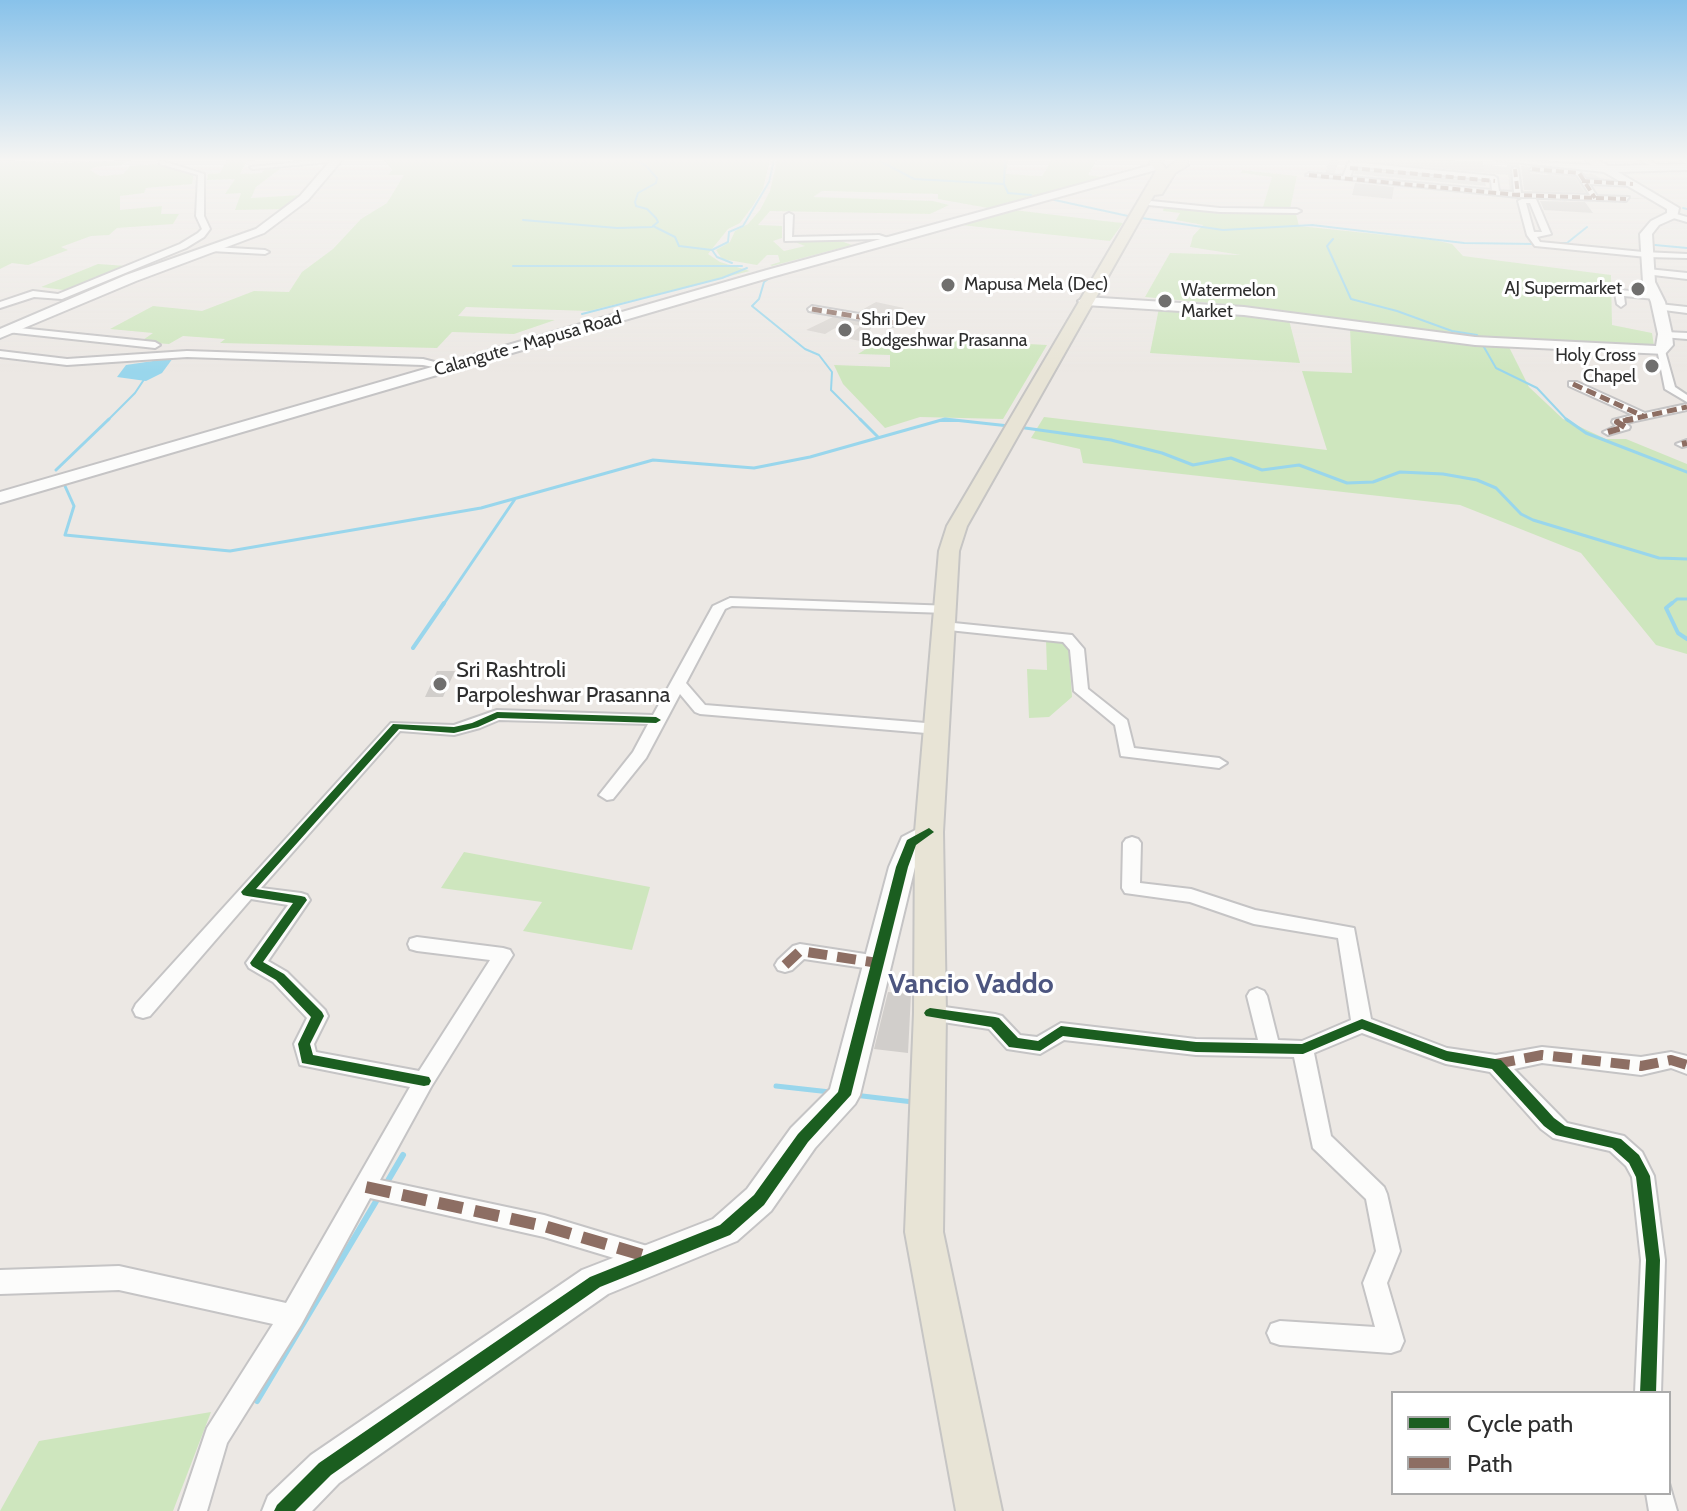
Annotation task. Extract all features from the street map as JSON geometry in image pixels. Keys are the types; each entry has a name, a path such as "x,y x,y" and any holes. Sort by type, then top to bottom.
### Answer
{"main road":[{"path":"979,1511 924,1232 930,1013 929,832 949,551 957,526 997,457 1025,431 1089,302 1129,231"},
{"path":"1089,302 1134,231"}],"street":[{"path":"0,305 33,294 59,297 181,246 204,231"},
{"path":"5,332 131,278 261,231"},
{"path":"788,231 788,239 888,239"},
{"name":"Calangute - Mapusa Road","path":"0,496 920,231"},
{"path":"1530,231 1535,242 1544,245 1687,256"},
{"path":"1531,235 1547,234 1546,231"},
{"path":"1089,302 1244,311 1480,342 1660,351 1666,345 1648,272 1646,234 1649,231"},
{"path":"159,242 212,250 265,252"},
{"path":"1648,272 1687,276"},
{"path":"1621,304 1619,293 1687,310"},
{"path":"812,309 895,323"},
{"path":"5,332 155,345"},
{"path":"1665,335 1687,336"},
{"path":"1660,351 1670,389 1687,399"},
{"path":"0,354 67,362 187,354 446,366"},
{"path":"1573,384 1643,416"},
{"path":"1608,432 1625,427 1617,422 1687,407"},
{"path":"1672,410 1687,418"},
{"path":"607,795 640,754 720,606 730,602 945,618 1067,638 1077,649 1081,691 1122,723 1127,752 1219,763"},
{"path":"678,683 700,709 938,729"},
{"path":"143,1010 396,726 454,730 497,715 656,720"},
{"path":"283,1511 325,1469 595,1282 725,1230 759,1200 803,1138 844,1095 902,867 911,843 929,832"},
{"path":"1132,843 1131,888 1191,896 1254,917 1347,933 1362,1024"},
{"path":"247,892 301,900 256,963 280,977 318,1016 304,1044 307,1059 424,1081"},
{"path":"193,1511 216,1437 292,1316 424,1081 503,955 417,944"},
{"path":"785,965 800,951 878,963"},
{"path":"1257,996 1270,1048"},
{"path":"930,1013 995,1022 1014,1043 1040,1046 1061,1031 1196,1047 1303,1049 1362,1024 1446,1056 1496,1064 1542,1055 1641,1066 1671,1060 1687,1065"},
{"path":"1280,1333 1391,1341 1375,1283 1388,1251 1376,1194 1321,1141 1303,1049"},
{"path":"1496,1064 1549,1122 1561,1131 1616,1143 1634,1159 1643,1176 1653,1260 1648,1391"},
{"path":"366,1187 544,1226 653,1258"},
{"path":"0,1282 119,1278 292,1316"}],"green space":[{"path":"0,231 114,231 109,235 91,236 61,247 68,250 28,265 12,263 0,269"},
{"path":"350,231 727,231 708,254 720,262 750,271 589,311 466,307 458,316 555,320 514,334 452,332 437,348 220,343 225,339 183,336 169,344 140,342 153,333 110,329 153,306 202,311 254,291 289,292 302,272 333,249"},
{"path":"735,231 782,231 782,238 773,241 784,251 805,246 792,241 841,241 852,245 772,266 780,262 778,255 767,255 757,265 722,259 716,250 730,242"},
{"path":"1012,231 1118,231 1110,241"},
{"path":"1198,231 1343,231 1434,240 1452,244 1463,256 1611,275 1612,325 1652,333 1654,346 1480,339 1413,332 1274,309 1145,297 1170,253 1241,255 1190,247"},
{"path":"98,264 126,266 71,291 41,287"},
{"path":"1159,308 1257,314 1289,320 1300,363 1150,353"},
{"path":"1350,328 1509,347 1529,387 1563,419 1606,439 1626,439 1687,464 1687,654 1656,645 1581,553 1460,505 1083,463 1080,449 1031,438 1044,417 1327,450 1302,371 1352,373"},
{"path":"879,336 1047,345 1003,419 920,417 885,428 843,384 834,365 890,367 890,355 858,354 874,344"},
{"path":"1046,639 1068,641 1072,697 1049,717 1029,718 1027,669 1047,670"},
{"path":"464,852 650,887 632,950 523,931 542,902 441,888"},
{"path":"211,1412 173,1511 0,1511 39,1441"}],"shaded area":[{"path":"876,302 904,308 886,324 877,322 860,341 845,338 861,326 844,323 825,334 806,330 837,315 849,317"}],"water":[{"path":"173,358 162,373 146,381 117,377 126,365"}],"building":[{"name":"Sri Rashtroli Parpoleshwar Prasanna","path":"437,671 455,671 443,697 425,697"},
{"path":"888,992 911,994 908,1053 874,1049"}],"waterway":[{"path":"662,231 675,237 679,246 712,250"},
{"path":"712,250 728,242 729,232 732,231"},
{"path":"1359,231 1464,243 1535,244"},
{"path":"1552,243 1567,243 1583,231"},
{"path":"1333,239 1327,246 1351,299 1397,311 1452,331 1477,335 1496,368 1537,388 1566,419"},
{"path":"1655,245 1687,248"},
{"path":"712,250 717,257 732,263"},
{"path":"513,266 742,266"},
{"path":"582,314 722,278 747,268"},
{"path":"771,277 764,282 759,299 752,306 805,349 819,355 832,372 831,390 878,437"},
{"path":"109,419 145,378"},
{"path":"56,470 109,419"},
{"path":"65,486 74,506 65,535 230,551 481,508 653,460 754,468 810,457 945,419 1009,426"},
{"path":"1566,419 1586,433 1687,472"},
{"path":"939,421 960,421"},
{"path":"1018,427 1111,440 1162,453 1193,465 1231,458 1262,470 1299,465 1347,483 1373,482 1400,472 1443,474 1477,480 1496,488 1521,514 1533,520 1659,558 1687,559"},
{"path":"443,605 515,499"},
{"path":"1670,605 1677,599 1687,599"},
{"path":"413,648 444,603"},
{"path":"1672,603 1666,608 1678,633 1687,639"},
{"path":"776,1086 830,1092"},
{"path":"854,1095 913,1102"},
{"path":"386,1184 403,1155"},
{"path":"257,1401 378,1198"}],"marked path":[{"path":"812,309 895,323"},
{"path":"1573,384 1643,416"},
{"path":"1608,432 1625,427 1617,422 1687,407"},
{"path":"1682,444 1687,443"},
{"path":"785,965 800,951 878,963"},
{"path":"1496,1064 1542,1055 1641,1066 1671,1060 1687,1065"},
{"path":"366,1187 544,1226 653,1258"}],"cycle path":[{"path":"424,1081 307,1059 304,1044 318,1016 280,977 256,963 301,900 247,892 396,726 454,730 497,715 656,720"},
{"path":"283,1511 325,1469 595,1282 725,1230 759,1200 803,1138 844,1095 902,867 911,843 929,832"},
{"path":"930,1013 995,1022 1014,1043 1040,1046 1061,1031 1196,1047 1303,1049 1362,1024 1446,1056 1496,1064 1549,1122 1561,1131 1616,1143 1634,1159 1643,1176 1653,1260 1648,1391"}],"place":[{"name":"Mapusa Mela (Dec)","path":"948,285"},
{"name":"AJ Supermarket","path":"1638,289"},
{"name":"Watermelon Market","path":"1165,301"},
{"name":"Shri Dev Bodgeshwar Prasanna","path":"845,330"},
{"name":"Holy Cross Chapel","path":"1652,366"},
{"name":"Sri Rashtroli Parpoleshwar Prasanna","path":"440,684"}],"district":[{"name":"Vancio Vaddo","path":"971,985"}]}
